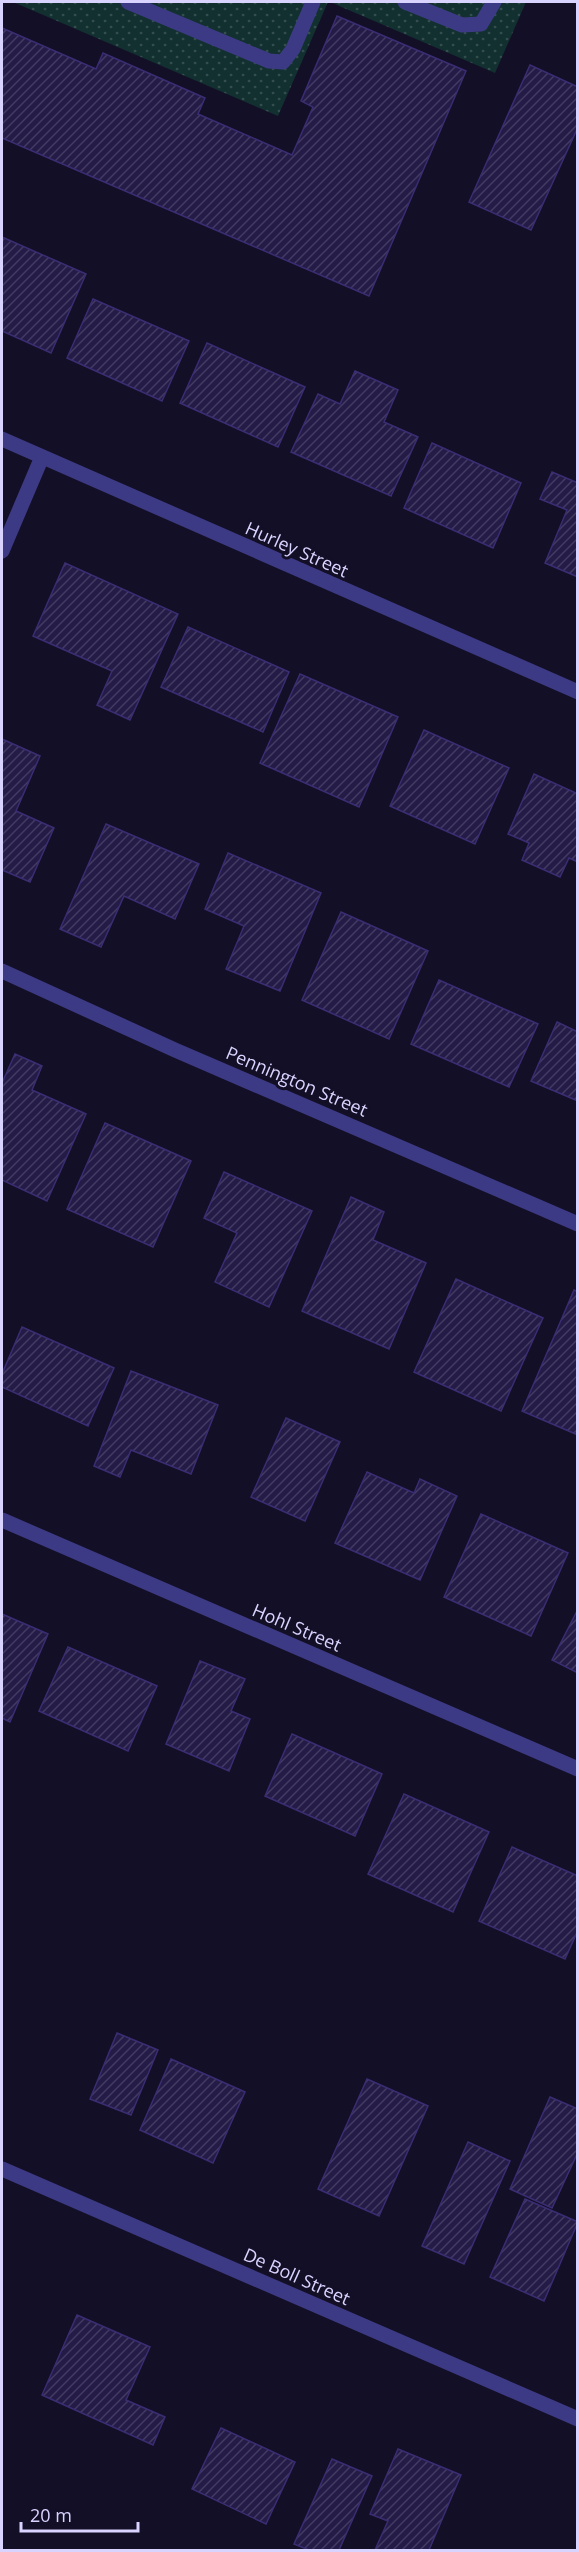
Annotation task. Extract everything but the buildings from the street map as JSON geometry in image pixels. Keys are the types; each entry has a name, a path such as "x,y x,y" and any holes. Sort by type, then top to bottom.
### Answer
{"street":[{"path":"128,2 269,61 283,62 293,49 313,2"},
{"path":"405,2 462,24 481,24 494,2"},
{"name":"Hurley Street","path":"2,439 578,692"},
{"path":"2,551 42,457"},
{"name":"Pennington Street","path":"2,971 186,1055 578,1224"},
{"name":"Hohl Street","path":"2,1520 578,1769"},
{"name":"De Boll Street","path":"2,2169 578,2419"}],"green space":[{"path":"13,2 328,2 278,116"},
{"path":"330,2 526,2 495,73"}]}
